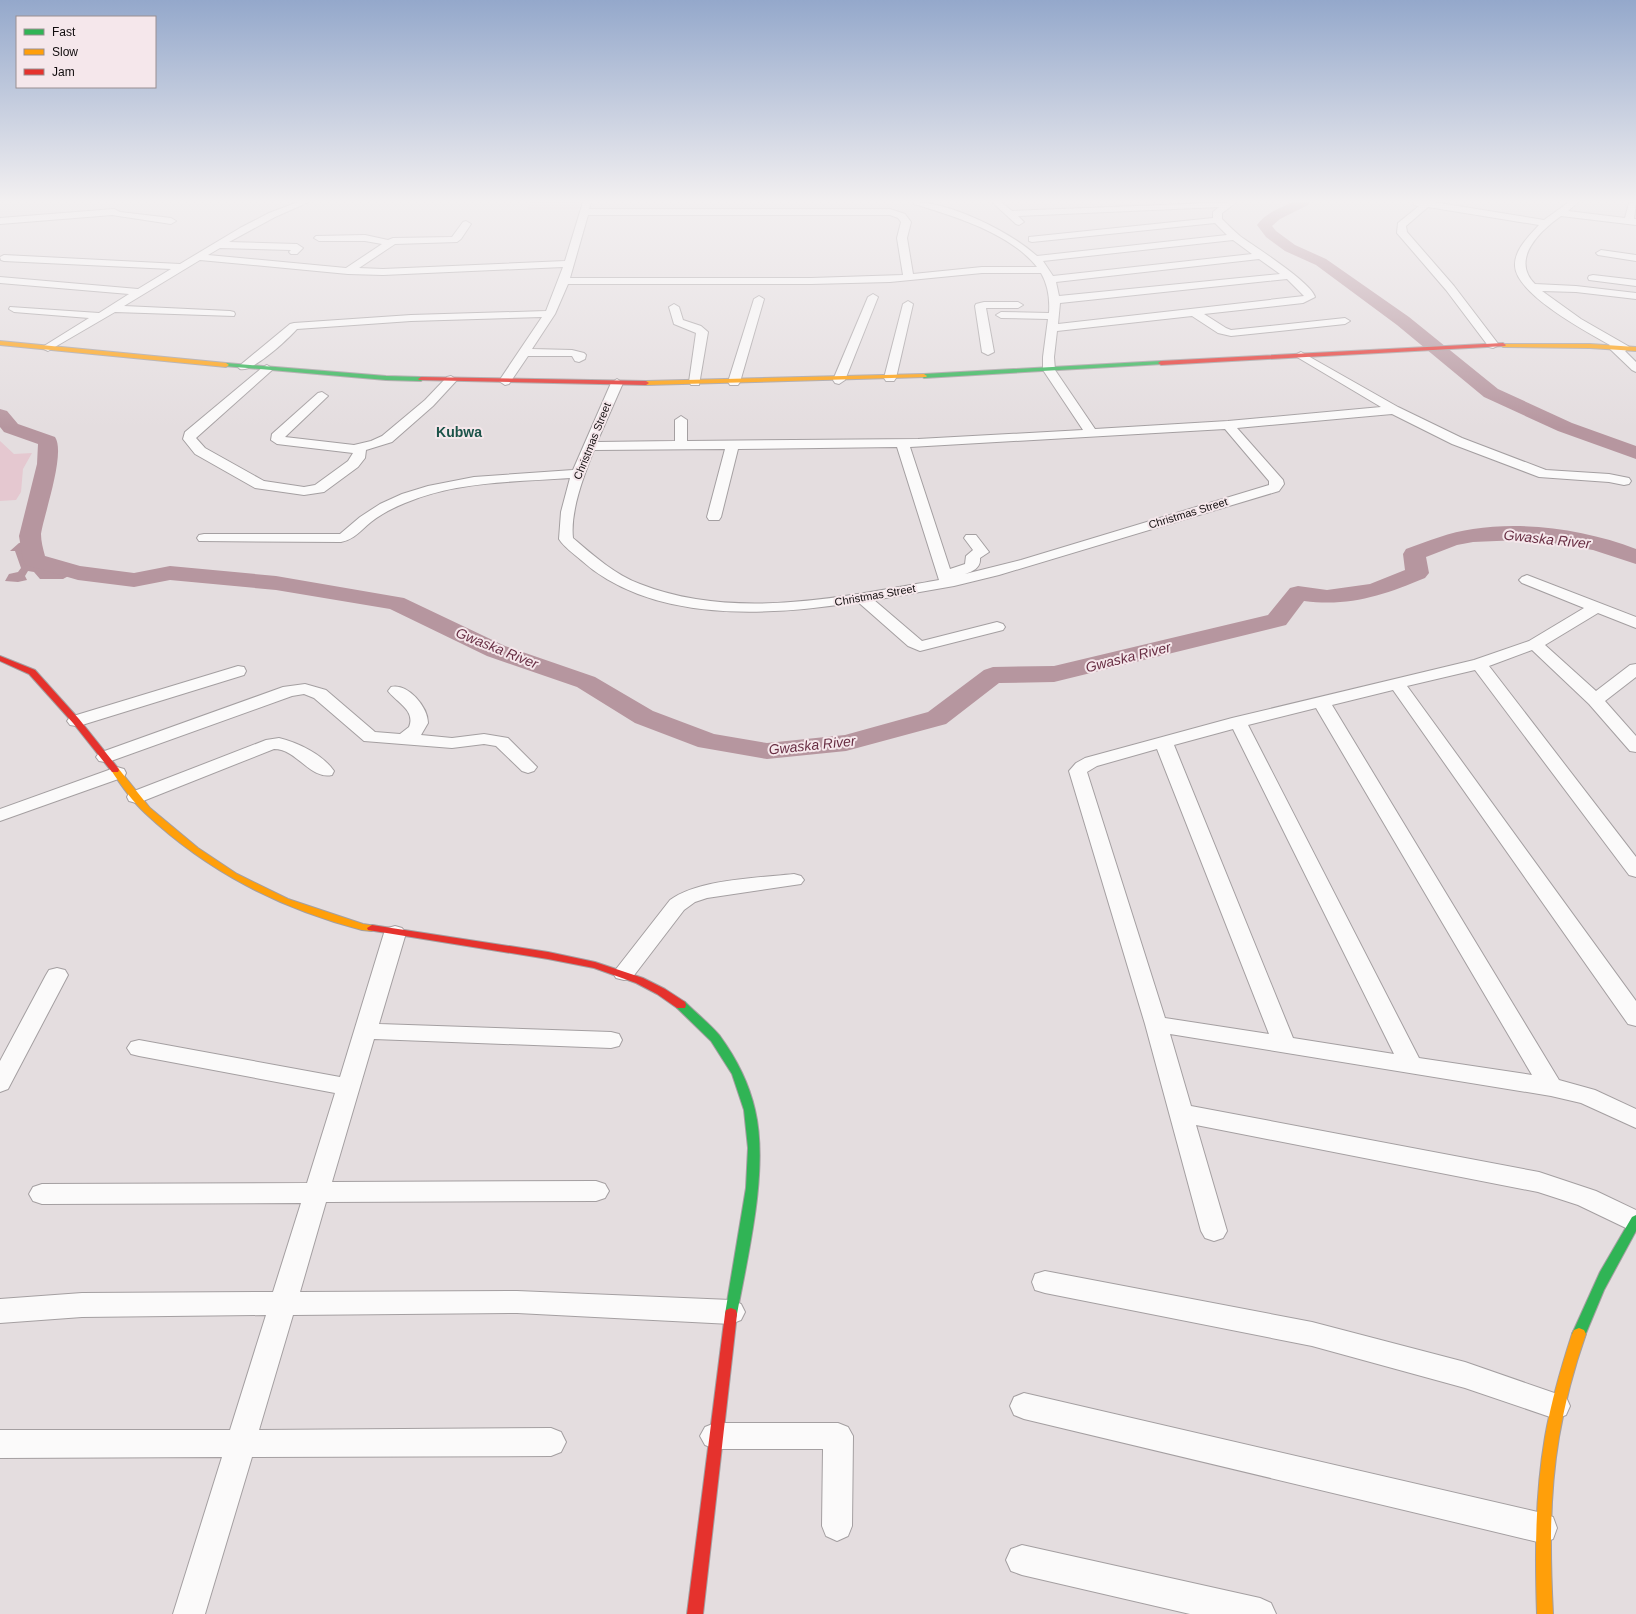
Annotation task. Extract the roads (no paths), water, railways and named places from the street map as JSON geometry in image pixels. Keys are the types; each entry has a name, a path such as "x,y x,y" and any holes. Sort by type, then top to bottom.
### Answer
{"main road":[{"path":"0,343 244,367 379,378 617,383 890,378 1493,345 1558,345 1636,349"},
{"path":"0,658 32,672 76,721 147,810 195,850 234,876 285,901 331,918 362,927 579,960 624,973 664,993 691,1011 720,1040 732,1060 744,1087 750,1112 754,1140 752,1179 731,1312 715,1436 695,1614"},
{"path":"1545,1614 1541,1558 1542,1528 1547,1463 1556,1406 1589,1303 1636,1221"}],"street":[{"path":"48,348 164,277"},
{"path":"505,381 550,314 565,277"},
{"path":"564,281 812,281 900,277"},
{"path":"1049,277 1055,300 1049,369 1092,433"},
{"path":"1055,300 1276,277"},
{"path":"1052,328 1303,300 1310,297 1309,293 1291,277"},
{"path":"1441,277 1493,345"},
{"path":"1525,277 1531,287 1552,304 1619,348 1636,368"},
{"path":"1593,278 1636,283"},
{"path":"0,280 139,292"},
{"path":"1531,287 1576,289 1636,296"},
{"path":"839,380 873,297"},
{"path":"734,382 759,299"},
{"path":"890,378 908,304"},
{"path":"988,352 981,315 1018,306 1053,316"},
{"path":"674,307 678,322 697,328 702,332 695,382"},
{"path":"14,309 100,316"},
{"path":"112,310 230,314"},
{"path":"1194,312 1222,331 1232,333 1345,321"},
{"path":"244,367 283,337 294,326 411,318 550,314"},
{"path":"524,352 572,353 580,355 580,359"},
{"path":"1301,355 1394,410 1457,441 1544,474 1609,478 1624,482"},
{"path":"267,369 190,435 189,439 200,451 260,486 304,492 319,489 353,464 358,458 360,449"},
{"path":"322,396 277,437 277,440 360,449 387,439 429,403 451,380"},
{"name":"Christmas Street","path":"617,383 577,474 569,506 565,534 566,539 593,565 628,584 667,598 716,606 779,607 822,603 1006,569 1274,488 1277,484 1276,480 1228,425"},
{"path":"589,446 902,443 1228,425 1394,410"},
{"path":"682,420 682,445"},
{"path":"902,443 946,580 972,565 973,556 982,552 971,538"},
{"path":"714,517 732,445"},
{"path":"204,538 341,538 353,534 359,524 389,506 413,495 434,488 464,483 577,474"},
{"path":"1527,580 1636,623"},
{"path":"861,597 914,643 920,646 997,627"},
{"path":"1214,1231 1156,1024 1078,771 1091,762 1163,741 1479,664 1535,644 1596,608"},
{"path":"1535,644 1595,700 1636,747"},
{"path":"1479,664 1636,871"},
{"path":"1595,700 1636,669"},
{"path":"76,721 238,671"},
{"path":"1397,684 1636,1018"},
{"path":"105,757 289,691 305,689 320,694 370,737 452,743 484,739 502,742 528,767"},
{"path":"398,692 416,709 420,720 417,729 404,739"},
{"path":"1322,703 1551,1087"},
{"path":"1238,722 1411,1064"},
{"path":"1163,741 1284,1044"},
{"path":"136,797 272,744 279,743 298,750 325,770"},
{"path":"0,816 117,773"},
{"path":"624,973 677,905 688,897 705,892 794,880"},
{"path":"190,1614 395,933"},
{"path":"0,1083 57,974"},
{"path":"1156,1024 1551,1087 1587,1096 1636,1119"},
{"path":"365,1030 611,1040"},
{"path":"139,1048 348,1087"},
{"path":"1182,1113 1539,1182 1587,1198 1636,1221"},
{"path":"42,1194 317,1191 596,1191"},
{"path":"1045,1282 1312,1334 1465,1375 1556,1406"},
{"path":"0,1311 82,1305 517,1302 731,1312"},
{"path":"1024,1406 1542,1528"},
{"path":"715,1436 838,1436 837,1526"},
{"path":"0,1444 551,1442"},
{"path":"1022,1560 1260,1614"}],"waterway":[{"name":"Gwaska River","path":"1342,277 1403,321 1491,393 1565,427 1636,453"},
{"name":"Gwaska River","path":"0,415 11,428 48,441 47,464 30,536 34,560 78,573 134,580 170,573 276,583 396,603 496,651 586,682 644,717 708,741 767,751 846,743 937,718 993,675 1054,674 1277,620 1298,593 1327,597 1375,590 1417,573 1414,554 1454,539 1473,535 1496,534 1546,536 1596,544 1636,557"}],"district":[{"name":"Kubwa","path":"459,432"}]}
